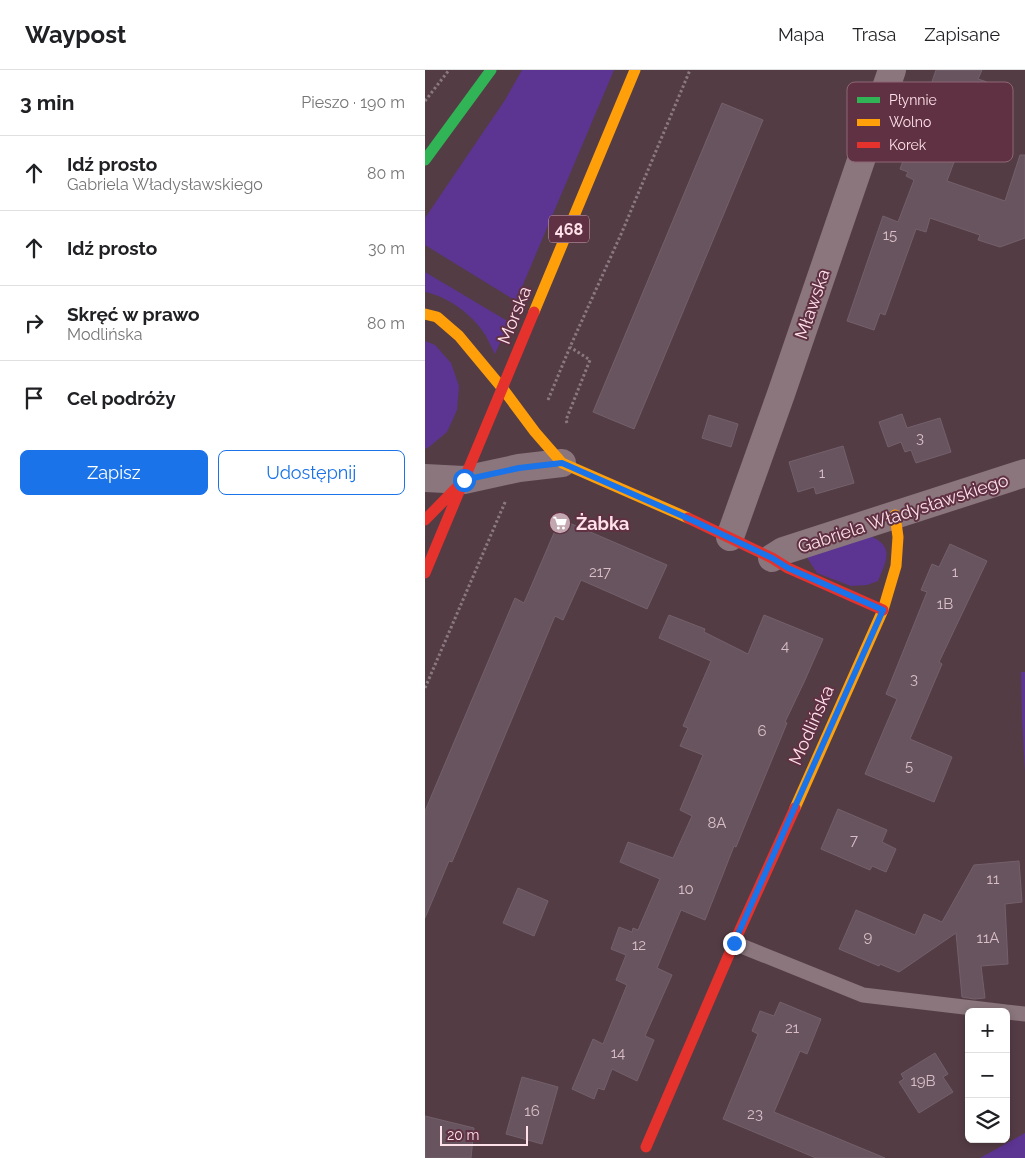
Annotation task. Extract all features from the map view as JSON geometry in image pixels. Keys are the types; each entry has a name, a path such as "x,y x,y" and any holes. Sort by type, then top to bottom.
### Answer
{"street":[{"path":"425,160 491,70"},
{"name":"Morska","path":"425,573 635,70"},
{"name":"Mławska","path":"889,82 893,70"},
{"name":"Mławska","path":"730,537 861,162"},
{"path":"425,314 437,317 459,336 562,463 730,537 788,568 883,610"},
{"path":"425,478 464,480 519,468 562,463"},
{"name":"Gabriela Władysławskiego","path":"772,558 783,551 1025,473"},
{"path":"425,520 464,480"},
{"name":"Modlińska","path":"646,1148 734,943 883,610 896,566 898,537 895,515"}],"lane":[{"path":"734,943 863,995 972,1008"},
{"path":"1010,1012 1025,1014"}],"path":[{"path":"425,101 449,70"},
{"path":"535,432 569,347 622,232 690,70"},
{"path":"567,426 566,420 591,360 569,347"},
{"path":"425,688 519,468"}],"shaded area":[{"path":"522,70 614,70 516,301 425,245 425,218 505,100"},
{"path":"425,272 509,322 495,354 481,328 467,314 443,298 425,292"},
{"path":"425,341 435,345 451,363 459,386 457,410 447,432 425,449"},
{"path":"868,535 877,539 882,544 887,554 878,581 867,585 851,586 817,573 808,559 809,554"},
{"path":"1021,672 1025,672 1025,772 1022,720"},
{"path":"1025,1133 1025,1158 980,1158 1010,1143"}],"building":[{"path":"936,70 982,70 978,79 987,82 932,82"},
{"path":"722,103 763,120 634,429 593,412"},
{"path":"1020,155 1025,155 1025,238 1000,247 978,240 980,235 930,218 926,232 916,229 885,315 880,313 874,330 847,321 883,216 898,222 914,180 906,176 908,172 900,169 903,162 954,162 947,181 1005,201"},
{"path":"902,414 907,428 940,418 951,452 916,463 911,450 905,452 901,442 888,447 879,422"},
{"path":"709,415 738,424 731,447 702,438"},
{"path":"843,446 854,483 816,494 814,487 798,492 789,462"},
{"path":"560,519 667,565 647,609 581,580 563,620 555,616 452,862 449,861 425,918 425,811 515,598 524,603"},
{"path":"950,544 987,561 939,662 942,664 910,739 952,757 934,802 865,774 897,699 886,694 927,592 921,590 932,564 939,567"},
{"path":"669,615 705,629 704,632 748,654 764,615 823,639 785,722 787,723 736,847 734,846 705,920 681,910 657,968 672,975 645,1036 654,1040 637,1081 612,1069 604,1090 598,1088 594,1099 572,1089 593,1039 603,1044 627,985 616,980 626,955 611,949 619,927 632,932 633,928 638,930 660,879 620,862 628,842 673,858 692,816 680,810 703,755 680,746 688,728 683,726 711,661 659,638"},
{"path":"838,809 887,830 882,842 896,849 886,872 872,866 870,870 821,849"},
{"path":"1019,861 1022,902 1005,904 1008,964 981,966 985,998 962,997 956,933 899,972 880,964 879,966 839,949 856,910 915,935 924,914 942,922 974,865"},
{"path":"518,888 548,901 534,936 503,923"},
{"path":"780,1002 821,1019 807,1054 800,1051 774,1112 885,1158 816,1158 723,1119 758,1034 752,1031 760,1011 774,1016"},
{"path":"935,1053 948,1074 943,1077 953,1092 919,1113 899,1082 904,1079 901,1074"},
{"path":"522,1077 558,1087 542,1144 506,1134"},
{"path":"425,1116 474,1128 471,1158 425,1158"}],"traffic: fast":[{"path":"425,160 491,70"}],"traffic: slow":[{"path":"534,312 635,70"},
{"path":"425,314 437,317 459,336 562,463 688,518"},
{"path":"795,808 883,610 896,566 898,537 895,515"}],"traffic: jam":[{"path":"425,573 534,312"},
{"path":"425,520 464,480"},
{"path":"688,518 772,558 788,568 883,610"},
{"path":"646,1147 734,943 795,808"}],"place":[{"name":"Żabka","path":"560,523"}],"route":[{"path":"464,480 519,468 562,463 730,537 788,568 883,610 734,943"}]}
